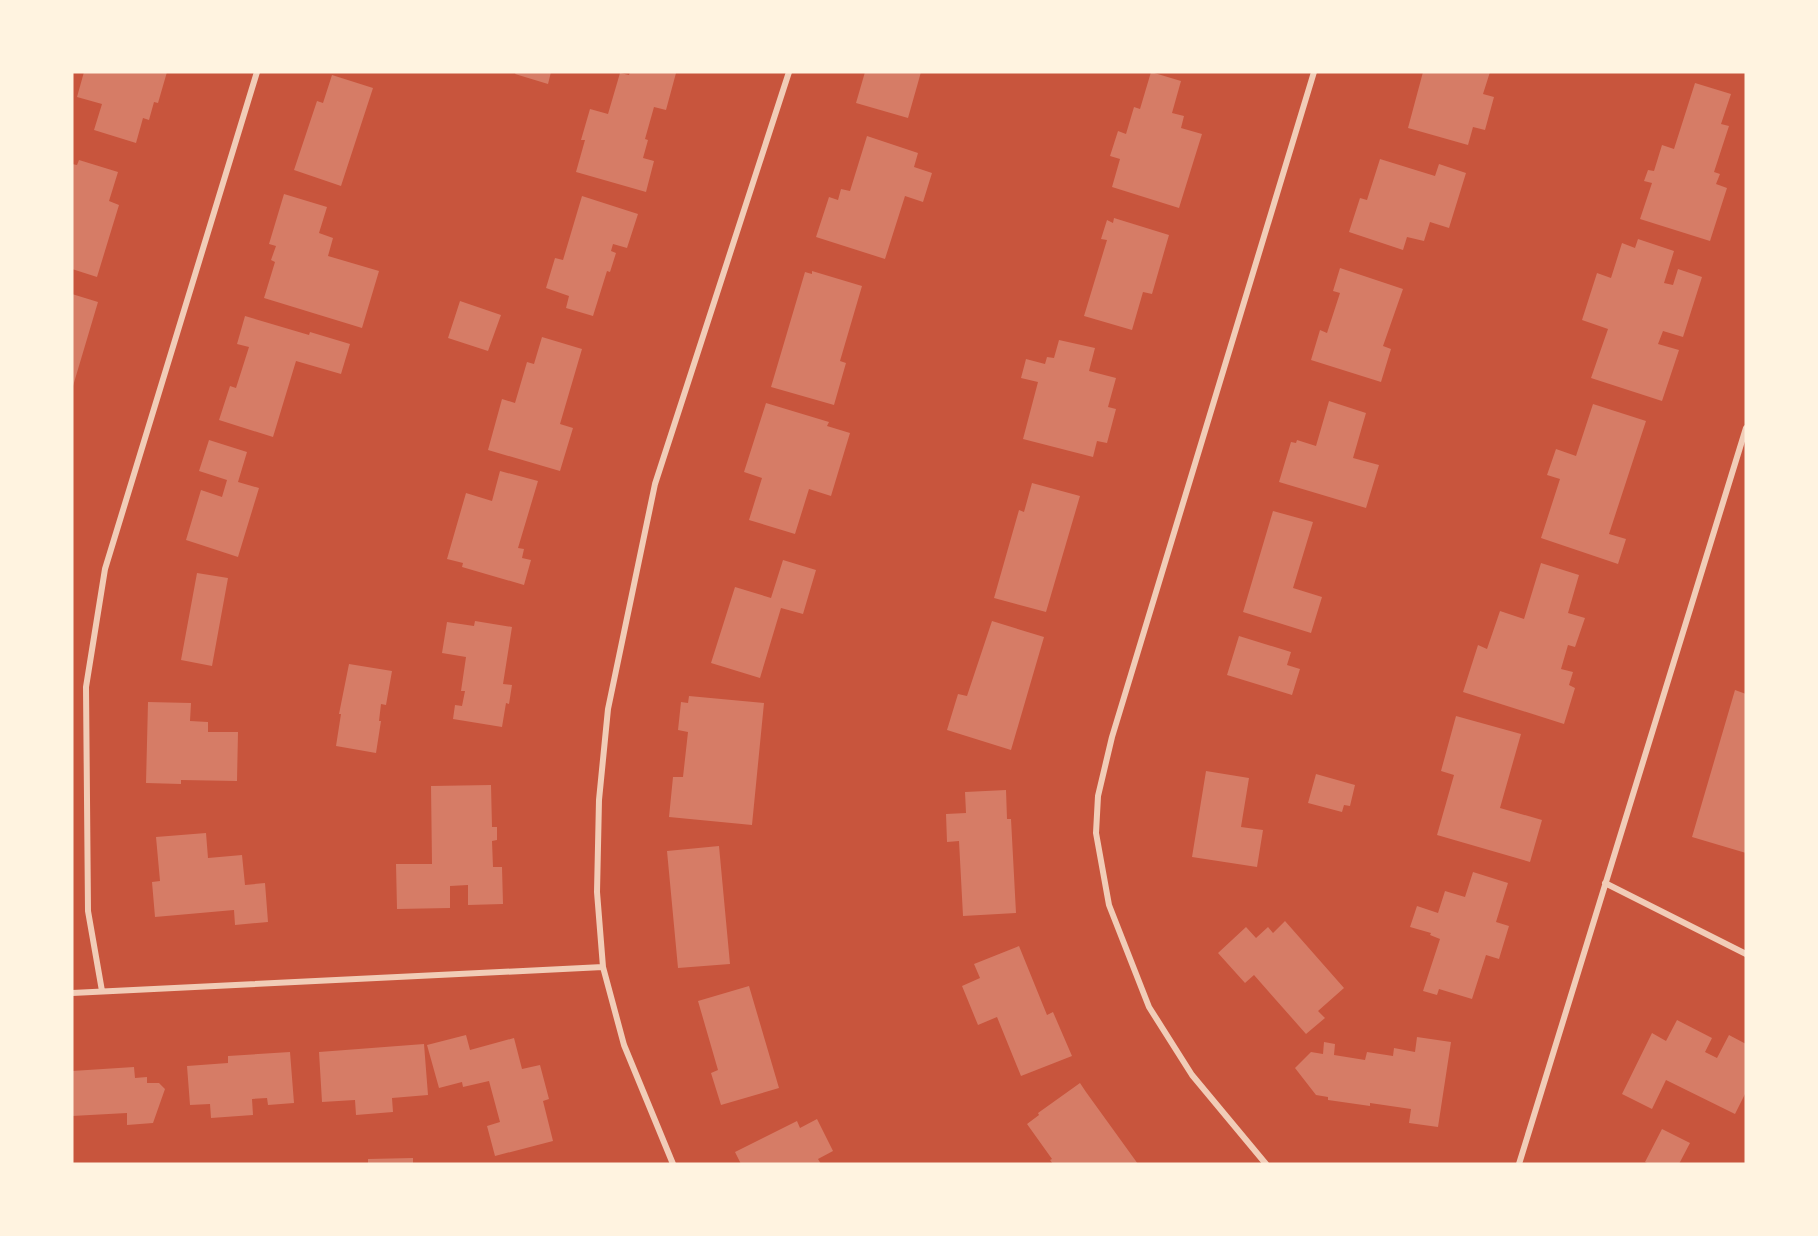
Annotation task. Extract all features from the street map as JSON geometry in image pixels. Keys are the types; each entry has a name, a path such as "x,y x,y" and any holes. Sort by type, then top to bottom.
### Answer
{"street":[{"path":"102,991 88,911 86,687 105,569 257,72"},
{"path":"673,1164 624,1045 603,967 597,892 600,789 608,709 652,496 789,72"},
{"path":"1266,1164 1192,1075 1149,1007 1109,905 1096,833 1098,796 1112,737 1314,72"},
{"path":"1519,1164 1744,441 1746,428"},
{"path":"1605,883 1746,954"},
{"path":"72,993 603,967"}],"building":[{"path":"84,72 167,72 158,103 154,102 149,120 143,118 136,143 94,130 102,104 77,97"},
{"path":"516,72 551,72 548,84 515,74"},
{"path":"630,72 676,73 666,110 654,107 645,139 648,140 643,158 654,161 646,192 576,172 585,140 581,140 590,109 608,114 620,73 629,75"},
{"path":"865,72 921,72 908,118 856,103"},
{"path":"1151,72 1181,81 1172,113 1184,116 1181,128 1202,134 1179,208 1112,187 1120,159 1110,156 1118,131 1126,134 1134,107 1140,109"},
{"path":"1423,72 1490,72 1483,94 1494,97 1485,130 1473,127 1468,145 1408,128"},
{"path":"332,75 373,88 341,186 294,170 317,101 323,103"},
{"path":"1695,83 1731,94 1721,124 1729,126 1714,172 1720,174 1716,184 1727,188 1710,241 1640,219 1652,183 1644,181 1648,170 1654,171 1662,145 1674,149"},
{"path":"867,136 918,153 914,167 932,173 923,202 905,196 885,259 816,237 829,197 838,200 841,189 850,191"},
{"path":"1380,159 1435,176 1439,164 1466,173 1449,228 1430,222 1424,241 1407,237 1403,250 1349,232 1360,198 1367,200"},
{"path":"79,160 118,172 109,201 119,205 97,277 72,269 72,164 77,165"},
{"path":"284,194 327,207 319,233 333,238 328,256 379,271 362,328 264,298 275,262 271,260 276,246 269,244"},
{"path":"582,196 638,214 627,248 613,244 611,251 616,253 610,272 607,271 593,316 566,308 569,296 546,288 555,258 563,260"},
{"path":"1114,218 1169,235 1152,294 1143,292 1132,330 1084,316 1107,240 1101,239 1107,220 1113,223"},
{"path":"1638,239 1674,251 1664,283 1673,285 1678,269 1702,277 1683,337 1663,331 1658,344 1679,350 1662,401 1591,378 1608,329 1582,320 1597,273 1611,278 1622,243 1635,248"},
{"path":"1340,268 1403,289 1383,346 1391,349 1381,382 1311,360 1320,330 1327,333 1340,293 1333,291"},
{"path":"812,271 862,286 840,361 846,363 834,405 771,387 805,272 812,274"},
{"path":"72,294 98,302 73,386 72,386"},
{"path":"460,301 501,315 488,351 448,338"},
{"path":"245,316 309,335 310,332 350,344 341,374 296,361 273,437 219,420 230,386 236,388 249,347 237,344"},
{"path":"542,337 582,349 560,424 573,428 560,471 488,450 502,399 515,403 527,362 534,364"},
{"path":"1059,340 1095,348 1089,371 1116,378 1108,407 1116,409 1107,443 1097,441 1093,457 1023,439 1038,382 1021,378 1026,359 1045,364 1047,357 1054,358"},
{"path":"1329,401 1366,413 1353,458 1379,465 1366,508 1279,482 1291,442 1296,443 1297,440 1316,446"},
{"path":"766,403 829,422 827,426 850,433 831,496 809,489 795,534 749,520 762,478 744,472"},
{"path":"1593,404 1646,421 1609,534 1626,539 1618,564 1541,538 1560,479 1547,475 1556,449 1576,456"},
{"path":"209,440 247,452 238,482 259,488 238,557 186,540 201,490 222,497 227,480 199,471"},
{"path":"500,471 538,481 518,548 524,549 522,558 531,560 524,585 462,567 463,563 447,559 466,493 492,501"},
{"path":"1032,483 1080,496 1046,612 994,598 1019,510 1024,512"},
{"path":"1273,511 1313,522 1293,588 1322,597 1311,633 1243,612"},
{"path":"783,560 816,570 803,614 781,608 760,678 711,663 735,587 771,598"},
{"path":"1541,563 1579,575 1568,613 1585,618 1575,647 1568,645 1561,669 1573,672 1569,685 1575,688 1564,724 1463,692 1478,645 1487,649 1500,611 1524,619"},
{"path":"197,573 228,578 212,666 181,660"},
{"path":"475,621 512,627 503,684 512,685 502,727 453,719 455,705 462,706 465,691 461,691 466,657 442,653 447,622 474,626"},
{"path":"992,621 1044,637 1011,750 947,730 958,694 967,696"},
{"path":"1239,636 1291,652 1287,665 1300,669 1292,695 1227,675"},
{"path":"349,664 392,671 386,705 381,704 376,753 336,746 341,714 339,714"},
{"path":"1735,690 1746,694 1746,853 1692,837"},
{"path":"689,696 764,703 752,825 669,817 673,777 683,777 688,732 678,730 681,702 688,703"},
{"path":"148,702 191,703 190,721 208,722 208,732 238,732 237,781 181,780 181,784 146,783"},
{"path":"1456,716 1521,734 1500,808 1542,820 1530,862 1437,835 1454,775 1441,771"},
{"path":"1206,771 1249,778 1241,827 1263,830 1257,867 1192,857"},
{"path":"1316,774 1355,785 1350,806 1344,805 1342,812 1308,803"},
{"path":"491,785 492,827 497,827 497,840 492,841 493,867 502,867 503,904 468,905 468,885 450,886 450,908 397,909 396,864 432,864 431,786"},
{"path":"1006,790 1007,819 1011,819 1016,913 963,916 959,841 947,842 946,814 966,813 965,792"},
{"path":"206,833 208,858 242,855 245,885 265,883 268,922 235,925 234,910 155,917 152,882 160,881 156,837"},
{"path":"719,846 730,964 678,968 667,851"},
{"path":"1473,872 1508,883 1496,922 1509,926 1499,959 1486,955 1472,999 1439,989 1437,995 1423,991 1440,939 1430,935 1431,933 1410,927 1417,906 1438,913 1445,891 1465,897"},
{"path":"1285,921 1344,988 1318,1011 1325,1018 1306,1034 1254,975 1245,983 1218,953 1246,927 1256,938 1268,927 1273,933"},
{"path":"1019,946 1047,1015 1053,1012 1072,1056 1021,1076 997,1017 978,1025 962,986 980,978 974,964"},
{"path":"749,986 779,1088 721,1105 711,1073 718,1070 698,1001"},
{"path":"1677,1020 1712,1038 1705,1052 1717,1058 1729,1035 1746,1044 1746,1092 1735,1114 1666,1080 1652,1109 1622,1094 1652,1033 1666,1041"},
{"path":"466,1035 470,1050 514,1038 522,1069 540,1065 549,1099 543,1101 553,1141 495,1156 487,1126 500,1122 489,1081 463,1087 462,1082 439,1088 427,1045"},
{"path":"1417,1037 1451,1042 1438,1127 1409,1123 1411,1109 1328,1100 1328,1097 1316,1095 1295,1068 1311,1052 1323,1054 1324,1042 1335,1044 1334,1055 1365,1060 1367,1052 1393,1056 1394,1048 1415,1052"},
{"path":"424,1044 428,1095 392,1098 393,1112 356,1115 355,1100 322,1102 319,1052"},
{"path":"290,1052 294,1103 268,1105 267,1098 252,1099 253,1115 211,1118 210,1104 190,1105 187,1066 228,1063 228,1056"},
{"path":"134,1067 135,1078 147,1077 147,1083 159,1083 165,1089 153,1123 127,1125 127,1113 72,1116 72,1071"},
{"path":"1080,1083 1138,1164 1053,1164 1050,1160 1052,1159 1027,1124 1039,1115 1038,1113"},
{"path":"817,1119 833,1151 818,1159 821,1164 741,1164 735,1152 797,1121 800,1128"},
{"path":"1662,1129 1690,1143 1679,1164 1645,1162"},
{"path":"413,1158 413,1164 368,1164 368,1159"}]}
